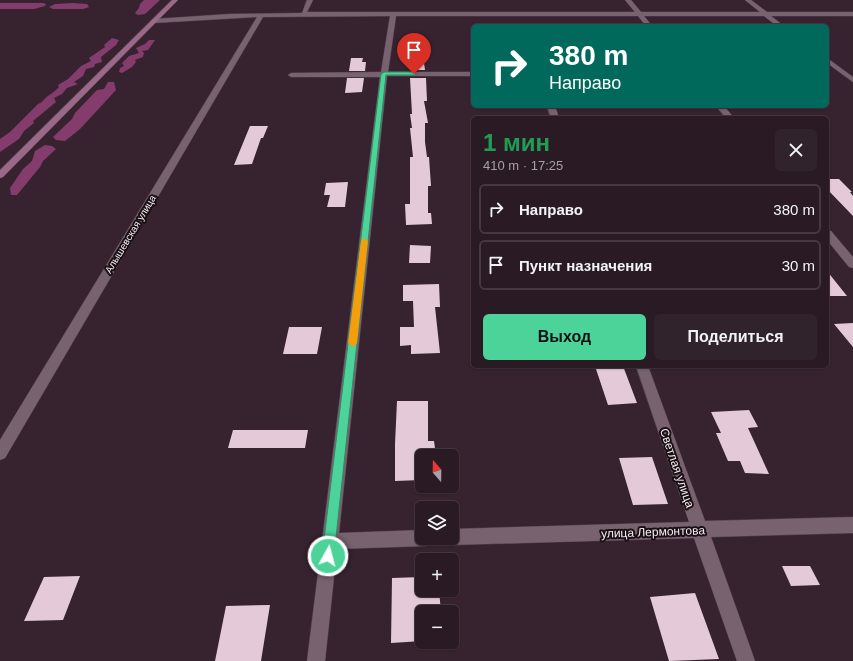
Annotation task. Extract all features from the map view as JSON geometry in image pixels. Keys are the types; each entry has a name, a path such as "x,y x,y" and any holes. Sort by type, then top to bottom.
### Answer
{"main road":[{"path":"0,175 175,0"}],"street":[{"path":"304,14 310,0"},
{"path":"628,0 638,14 648,24"},
{"path":"748,0 778,24"},
{"path":"154,21 304,14 853,14"},
{"path":"316,661 384,74 393,14"},
{"name":"Алышевская улица","path":"0,453 261,15"},
{"path":"829,62 853,80"},
{"path":"291,74 471,74"},
{"path":"722,108 728,116"},
{"path":"829,235 853,264"},
{"name":"Светлая улица","path":"643,368 746,661"},
{"name":"улица Лермонтова","path":"459,537 853,526"},
{"path":"330,540 415,538"}],"shaded area":[{"path":"144,0 160,0 145,14 138,15 135,13"},
{"path":"0,3 46,4 45,6 34,9 0,9"},
{"path":"55,4 87,4 89,7 83,9 53,9 49,7"},
{"path":"112,38 119,40 116,45 101,57 102,62 95,64 94,67 86,69 83,76 74,82 78,84 67,88 62,94 54,98 56,102 33,121 34,123 24,131 19,139 0,152 0,139 10,132 38,104 57,89 59,87 58,85 68,79 81,66 91,61 89,58 105,47 104,45"},
{"path":"149,40 155,40 148,50 142,51 144,53 143,57 135,60 136,62 132,67 122,73 119,72 120,68 124,66 122,63 129,56 139,53 136,48 145,44"},
{"path":"108,82 114,82 116,90 80,129 65,141 56,140 53,137 72,119 75,113 97,90 104,89"},
{"path":"45,145 52,146 56,149 43,161 40,167 17,195 11,195 10,188 23,169 32,161 35,151"}],"building":[{"path":"423,56 425,70 410,70 409,57"},
{"path":"351,58 363,58 362,62 366,62 365,71 349,71"},
{"path":"347,78 364,78 362,92 345,93"},
{"path":"410,78 426,78 427,101 424,101 428,123 425,123 425,142 427,157 429,157 431,186 428,186 428,213 431,213 432,224 406,225 405,204 410,204 410,157 413,157 410,128 412,128 410,114 412,114"},
{"path":"250,126 268,126 263,138 261,138 252,164 234,165"},
{"path":"829,179 839,179 852,192 850,192 853,196 853,216 829,191"},
{"path":"348,182 345,207 327,207 330,195 324,195 326,183"},
{"path":"410,245 431,246 430,263 409,263"},
{"path":"829,274 847,296 829,296"},
{"path":"439,284 440,307 435,307 440,353 411,354 411,345 400,346 400,327 414,327 413,301 403,301 403,285"},
{"path":"853,323 853,347 834,324"},
{"path":"289,327 322,327 317,354 283,354"},
{"path":"596,368 624,368 637,403 608,405"},
{"path":"397,401 428,401 428,441 434,441 435,449 415,449 415,480 395,481"},
{"path":"749,410 758,427 748,428 769,474 745,473 740,461 728,461 716,433 721,433 711,412"},
{"path":"233,430 308,430 305,448 228,448"},
{"path":"652,457 668,504 633,505 619,458"},
{"path":"782,566 810,566 820,585 791,586"},
{"path":"80,576 63,620 24,621 44,577"},
{"path":"415,577 415,597 440,597 440,605 415,605 415,641 391,643 392,578"},
{"path":"695,593 719,659 669,661 650,597"},
{"path":"270,605 261,661 215,661 226,606"}],"slow traffic":[{"path":"353,343 364,241"}],"route":[{"path":"328,556 384,74 414,74"}]}
